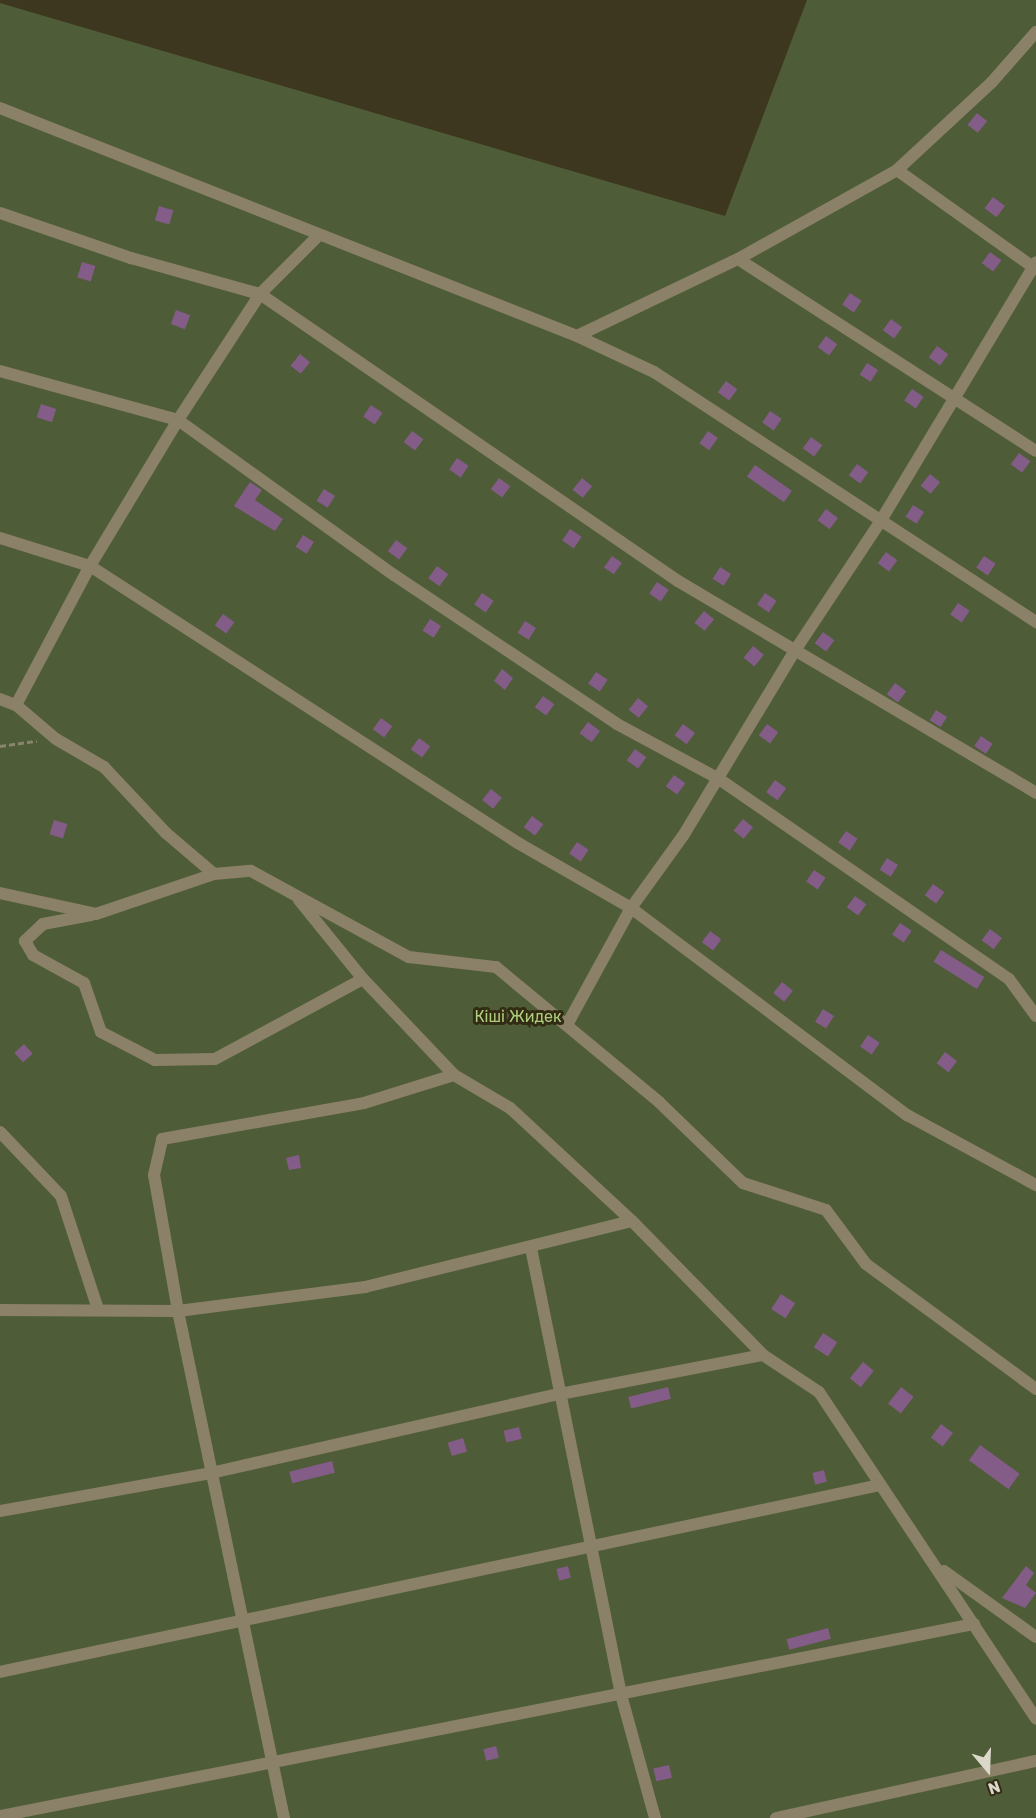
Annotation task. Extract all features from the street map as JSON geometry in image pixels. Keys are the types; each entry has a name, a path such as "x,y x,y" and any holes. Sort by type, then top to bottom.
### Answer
{"street":[{"path":"577,336 738,259 897,170 992,82 1036,32"},
{"path":"0,108 577,336 654,372 1036,622"},
{"path":"568,1023 631,908 719,779 794,652 880,522 1035,266 897,170"},
{"path":"0,213 131,258 260,294 678,580 794,652 1036,793"},
{"path":"16,705 90,566 178,420 260,294 319,235"},
{"path":"738,259 1036,451"},
{"path":"0,371 178,420 394,575 607,717 719,779 1009,979 1036,1016"},
{"path":"0,538 90,566 508,837 631,908 908,1115 1036,1185"},
{"path":"0,699 16,705 56,739 104,767 214,874"},
{"path":"363,979 214,1059 155,1060 101,1032 84,982 33,955 25,941 43,924 96,914 214,874 251,871 409,957 496,967 568,1023 743,1183 826,1210 866,1264 1036,1389"},
{"path":"0,893 96,914"},
{"path":"295,894 363,979 454,1075 510,1108 632,1221 764,1355 819,1392 880,1485 938,1566 1036,1719"},
{"path":"284,1818 270,1762 178,1311 154,1175 162,1139 364,1103 454,1075"},
{"path":"0,1132 61,1196 98,1309"},
{"path":"0,1310 178,1311 365,1287 531,1248 632,1221"},
{"path":"531,1248 620,1691 655,1818"},
{"path":"0,1511 211,1473 561,1394 764,1355"},
{"path":"0,1672 591,1550 880,1485"},
{"path":"938,1566 1036,1636"},
{"path":"0,1815 620,1691 974,1624"},
{"path":"776,1818 1036,1761"}],"path":[{"path":"0,746 56,739"}],"green space":[{"name":"Кіші Жидек","path":"807,0 1036,0 1036,1818 0,1818 0,3 725,216"}],"building":[{"path":"977,113 987,121 978,133 968,125"},
{"path":"993,197 1005,206 997,217 985,208"},
{"path":"159,206 173,210 169,225 155,220"},
{"path":"990,252 1001,260 993,272 982,263"},
{"path":"82,262 95,266 91,281 77,277"},
{"path":"850,293 862,301 854,312 842,305"},
{"path":"176,310 190,315 185,329 171,324"},
{"path":"891,319 902,327 894,339 883,330"},
{"path":"826,336 837,344 829,356 818,347"},
{"path":"937,346 948,354 940,366 929,357"},
{"path":"300,354 310,362 301,374 291,366"},
{"path":"867,363 878,370 871,382 860,375"},
{"path":"726,381 737,389 729,401 718,392"},
{"path":"912,389 924,397 916,408 904,401"},
{"path":"41,404 56,409 52,422 37,417"},
{"path":"371,405 383,413 375,424 363,417"},
{"path":"770,411 782,419 774,430 762,423"},
{"path":"412,431 423,439 415,451 404,442"},
{"path":"708,431 718,438 709,450 699,443"},
{"path":"811,437 822,445 814,457 803,448"},
{"path":"1019,453 1030,461 1022,473 1011,464"},
{"path":"457,458 469,466 461,477 449,470"},
{"path":"857,464 868,472 860,484 849,475"},
{"path":"755,465 792,491 784,502 747,476"},
{"path":"930,474 940,482 931,494 921,486"},
{"path":"499,478 510,486 502,498 491,489"},
{"path":"582,478 592,486 583,498 573,490"},
{"path":"250,482 262,490 255,500 283,519 275,531 234,506"},
{"path":"324,489 335,496 328,508 317,501"},
{"path":"913,505 924,512 917,524 906,517"},
{"path":"826,509 838,518 830,529 818,520"},
{"path":"570,529 582,537 574,548 562,541"},
{"path":"303,535 314,542 307,554 296,547"},
{"path":"396,540 407,548 399,560 388,551"},
{"path":"886,552 897,560 889,572 878,563"},
{"path":"612,556 622,563 614,574 604,567"},
{"path":"984,556 996,564 988,575 976,568"},
{"path":"437,566 448,574 440,586 428,578"},
{"path":"720,567 731,574 724,586 713,579"},
{"path":"657,582 669,590 661,601 649,594"},
{"path":"482,593 494,601 486,612 474,605"},
{"path":"765,593 777,601 769,612 757,605"},
{"path":"958,603 970,611 962,622 950,615"},
{"path":"704,611 714,619 705,631 695,623"},
{"path":"223,614 234,622 226,634 215,625"},
{"path":"430,619 441,626 434,638 423,631"},
{"path":"525,621 536,628 529,640 518,633"},
{"path":"823,632 834,640 826,652 815,643"},
{"path":"753,646 764,655 754,666 744,658"},
{"path":"502,669 513,678 505,690 494,681"},
{"path":"596,672 608,680 600,691 588,684"},
{"path":"895,683 906,691 898,703 887,694"},
{"path":"543,696 554,704 546,716 535,707"},
{"path":"638,698 648,706 639,718 629,710"},
{"path":"936,710 947,717 941,727 930,720"},
{"path":"381,718 392,726 384,738 373,729"},
{"path":"588,722 600,731 592,742 580,733"},
{"path":"683,724 695,733 687,744 675,735"},
{"path":"767,724 778,732 770,744 759,735"},
{"path":"981,736 993,744 986,754 974,746"},
{"path":"419,738 430,746 422,758 411,749"},
{"path":"635,749 646,757 638,769 627,760"},
{"path":"674,775 685,783 677,795 666,786"},
{"path":"775,780 786,788 778,800 766,792"},
{"path":"491,789 502,798 493,809 482,800"},
{"path":"532,816 543,824 535,836 524,827"},
{"path":"743,819 753,827 744,839 734,831"},
{"path":"54,820 67,824 63,838 50,834"},
{"path":"846,831 858,839 850,850 838,843"},
{"path":"577,842 589,850 581,861 569,854"},
{"path":"887,858 898,865 891,877 880,870"},
{"path":"814,870 826,878 818,889 806,882"},
{"path":"933,884 944,892 936,904 925,895"},
{"path":"855,896 866,904 858,916 847,907"},
{"path":"900,923 912,931 904,942 892,935"},
{"path":"990,929 1002,938 994,949 982,940"},
{"path":"710,931 721,939 713,951 702,942"},
{"path":"941,950 984,977 977,989 934,962"},
{"path":"782,982 793,991 784,1002 773,993"},
{"path":"823,1009 834,1016 826,1029 815,1022"},
{"path":"868,1035 880,1043 872,1054 860,1047"},
{"path":"24,1044 33,1054 23,1062 14,1053"},
{"path":"945,1052 957,1061 949,1072 937,1063"},
{"path":"299,1155 301,1168 289,1170 286,1158"},
{"path":"781,1294 795,1303 785,1318 771,1309"},
{"path":"823,1333 837,1342 828,1357 814,1347"},
{"path":"863,1362 874,1371 861,1387 850,1378"},
{"path":"668,1387 671,1399 631,1409 628,1397"},
{"path":"901,1387 914,1397 901,1413 888,1404"},
{"path":"941,1424 953,1433 943,1447 931,1438"},
{"path":"519,1427 522,1439 506,1443 503,1431"},
{"path":"463,1438 467,1451 452,1456 448,1443"},
{"path":"980,1445 1020,1474 1008,1489 969,1460"},
{"path":"332,1461 335,1473 292,1483 289,1472"},
{"path":"824,1470 827,1482 815,1485 812,1473"},
{"path":"568,1566 571,1578 559,1581 556,1569"},
{"path":"1026,1566 1034,1573 1026,1585 1036,1593 1025,1608 1002,1598"},
{"path":"828,1628 831,1639 789,1650 786,1639"},
{"path":"496,1746 499,1758 486,1761 483,1749"},
{"path":"669,1765 672,1778 656,1781 653,1769"}]}
